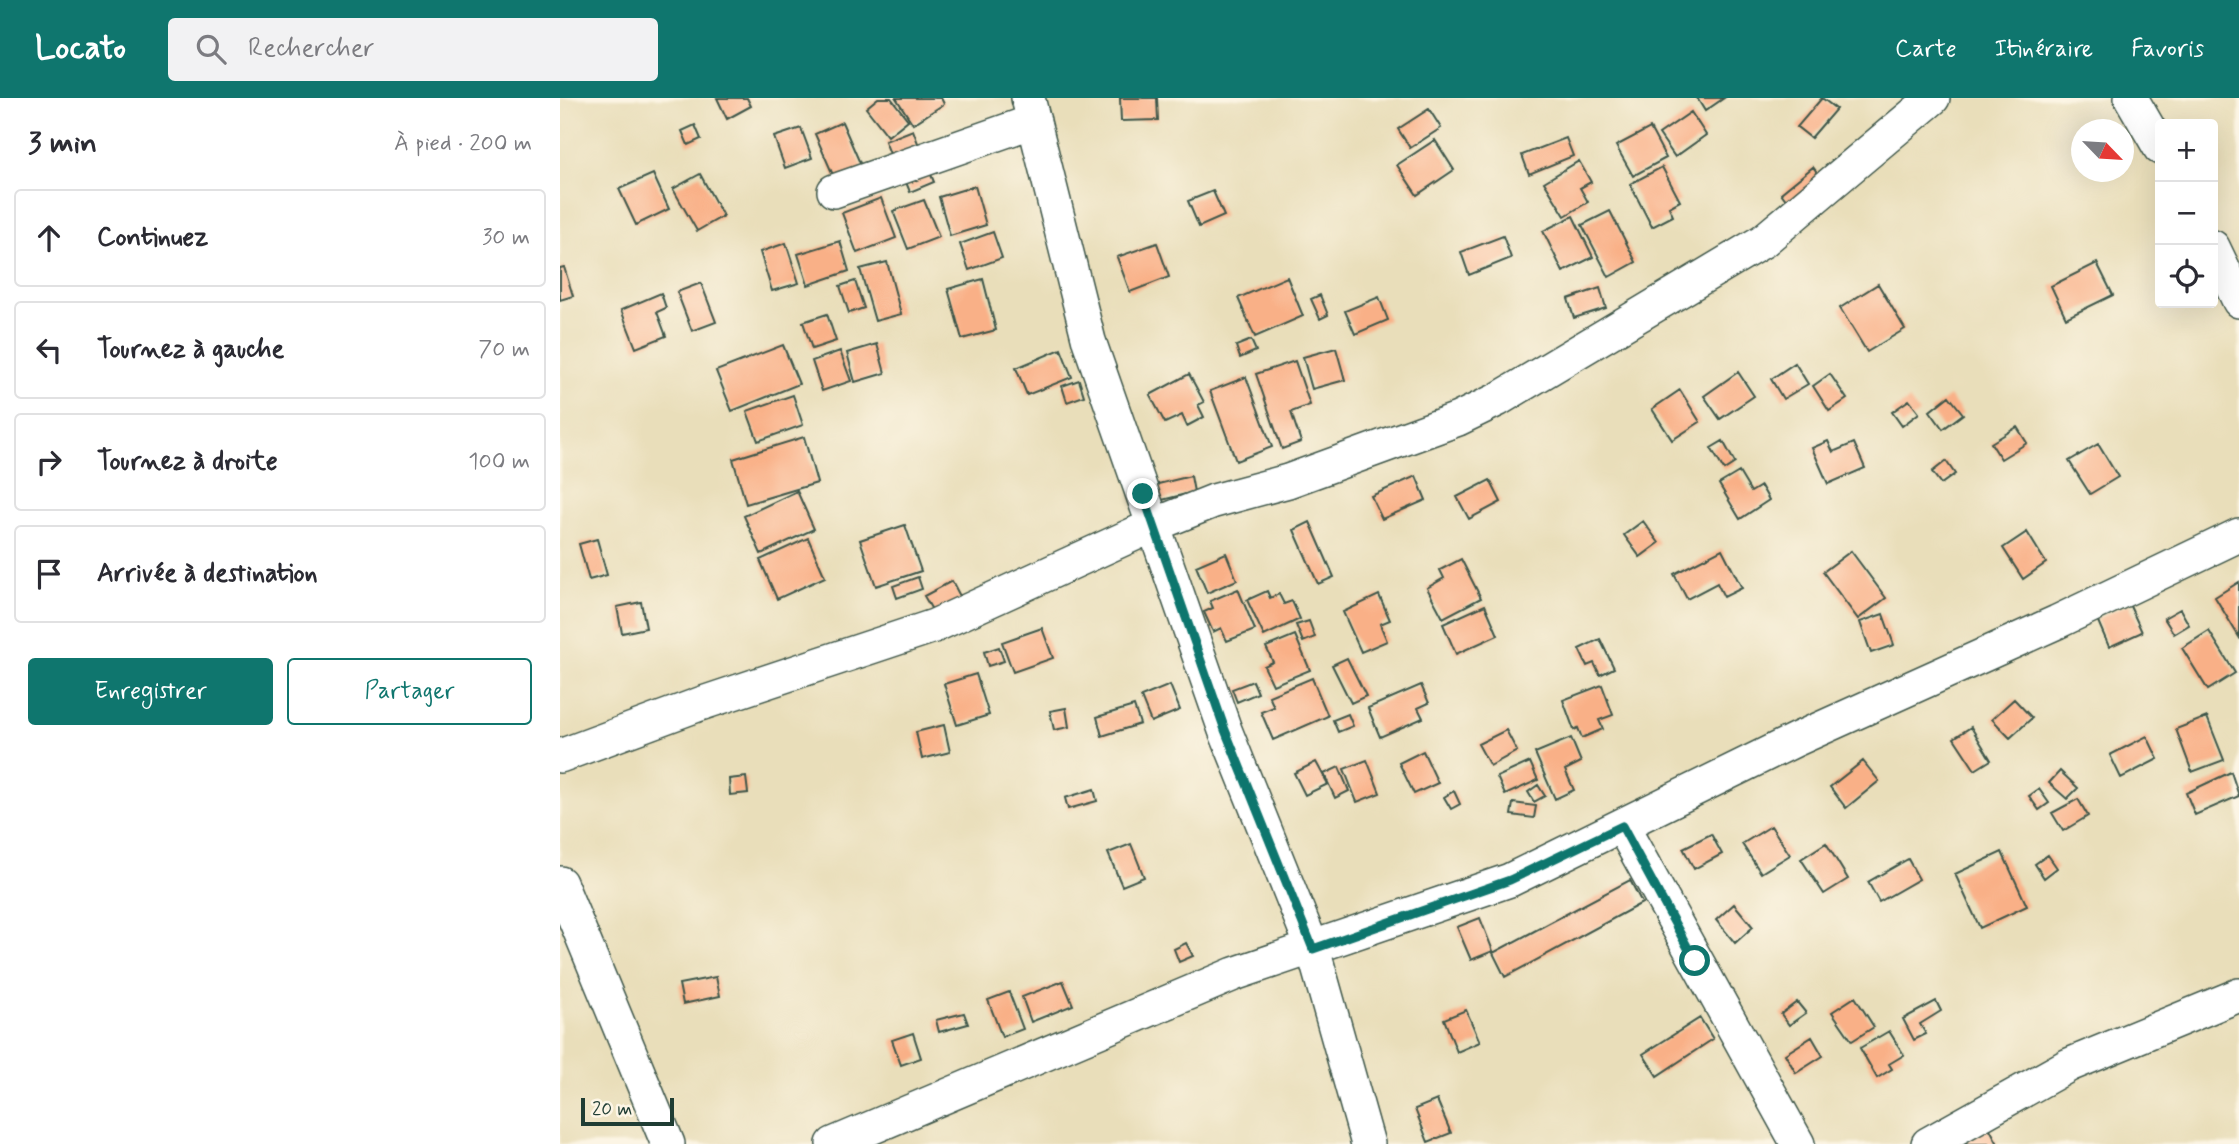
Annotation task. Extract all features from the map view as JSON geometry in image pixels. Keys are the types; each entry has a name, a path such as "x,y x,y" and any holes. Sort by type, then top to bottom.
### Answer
{"street":[{"path":"560,756 701,704 934,626 1154,524 1214,501 1288,481 1458,419 1497,400 1763,241 1933,98"},
{"path":"2131,98 2155,139"},
{"path":"834,191 1031,109 1089,341 1225,730 1313,949 1368,1144"},
{"path":"2218,257 2239,301"},
{"path":"833,1144 1234,974 1510,880 1796,740 2057,622 2239,535"},
{"path":"1622,826 1798,1144"},
{"path":"560,883 668,1144"},
{"path":"1928,1144 2069,1065 2239,995"}],"building":[{"path":"717,98 747,98 751,106 727,119"},
{"path":"878,98 891,98 908,120 888,136 866,108"},
{"path":"896,98 941,98 944,104 913,124"},
{"path":"1120,98 1157,98 1158,120 1121,121"},
{"path":"1697,98 1724,98 1705,111"},
{"path":"1822,98 1836,109 1811,138 1797,127"},
{"path":"1429,109 1441,128 1410,148 1398,129"},
{"path":"1691,112 1706,135 1675,157 1659,134"},
{"path":"842,122 863,170 836,182 815,134"},
{"path":"695,125 701,139 688,145 682,131"},
{"path":"801,128 812,158 785,168 774,137"},
{"path":"1650,128 1666,158 1633,176 1616,146"},
{"path":"913,130 922,154 894,164 885,141"},
{"path":"1566,138 1573,156 1529,174 1522,155"},
{"path":"1435,140 1454,170 1417,195 1397,165"},
{"path":"1579,161 1591,182 1580,188 1588,202 1565,216 1544,182"},
{"path":"927,165 934,182 910,192 903,175"},
{"path":"1662,167 1680,201 1669,207 1673,216 1652,227 1630,184"},
{"path":"1813,167 1826,184 1793,209 1781,193"},
{"path":"653,174 669,209 636,225 619,189"},
{"path":"700,174 723,216 697,231 673,189"},
{"path":"975,186 986,225 950,236 939,197"},
{"path":"1213,191 1224,216 1199,227 1188,201"},
{"path":"881,198 896,238 857,253 842,213"},
{"path":"924,200 939,237 908,249 893,211"},
{"path":"1610,211 1636,262 1609,277 1582,225"},
{"path":"1573,216 1593,257 1563,272 1543,231"},
{"path":"993,232 1002,258 969,270 960,244"},
{"path":"1503,236 1511,258 1469,275 1461,252"},
{"path":"840,241 849,271 808,285 798,254"},
{"path":"786,243 799,283 772,291 760,252"},
{"path":"1157,243 1169,277 1130,292 1117,257"},
{"path":"887,262 901,314 875,321 860,269"},
{"path":"2097,263 2113,295 2066,318 2051,286"},
{"path":"564,267 573,296 560,300 560,268"},
{"path":"1287,277 1303,316 1255,337 1238,298"},
{"path":"983,279 996,330 962,339 948,289"},
{"path":"855,281 864,308 849,313 840,286"},
{"path":"701,283 716,322 692,331 677,292"},
{"path":"1878,284 1905,329 1867,352 1840,308"},
{"path":"1600,288 1606,308 1574,318 1568,299"},
{"path":"661,293 666,308 657,312 666,336 636,348 621,310"},
{"path":"1320,295 1328,315 1320,319 1311,299"},
{"path":"1379,297 1388,320 1355,334 1345,311"},
{"path":"827,314 836,341 812,349 803,322"},
{"path":"1251,340 1256,351 1240,358 1236,346"},
{"path":"877,344 885,373 855,382 847,353"},
{"path":"783,345 799,384 732,411 716,371"},
{"path":"1336,348 1345,380 1312,389 1303,357"},
{"path":"1061,349 1072,377 1027,395 1016,368"},
{"path":"840,351 851,381 822,391 812,361"},
{"path":"1295,361 1310,405 1291,412 1301,442 1282,449 1256,374"},
{"path":"1795,363 1808,384 1783,399 1771,379"},
{"path":"1738,372 1754,396 1720,419 1704,396"},
{"path":"1189,374 1204,402 1198,405 1204,417 1187,426 1182,415 1165,423 1150,395"},
{"path":"1830,374 1847,399 1829,411 1813,386"},
{"path":"1246,377 1272,447 1236,461 1210,391"},
{"path":"1079,380 1084,396 1067,402 1062,386"},
{"path":"1680,390 1700,422 1672,440 1652,409"},
{"path":"793,395 803,425 758,441 747,411"},
{"path":"1949,396 1963,414 1943,429 1930,411"},
{"path":"1909,400 1919,413 1902,426 1892,412"},
{"path":"2017,427 2027,443 2001,459 1991,443"},
{"path":"804,437 817,483 746,504 733,459"},
{"path":"1723,441 1735,463 1724,470 1711,448"},
{"path":"1828,441 1833,452 1854,443 1865,468 1828,484 1812,448"},
{"path":"2098,444 2118,477 2090,494 2069,461"},
{"path":"1946,461 1955,474 1941,484 1932,472"},
{"path":"1739,472 1751,492 1761,486 1769,500 1740,519 1719,484"},
{"path":"1191,476 1194,492 1158,501 1154,485"},
{"path":"1416,476 1426,500 1382,519 1371,496"},
{"path":"1490,480 1501,502 1469,519 1457,497"},
{"path":"797,491 814,529 761,554 744,516"},
{"path":"1643,521 1659,543 1640,557 1624,535"},
{"path":"1310,522 1334,577 1318,584 1294,530"},
{"path":"905,525 921,571 876,586 860,540"},
{"path":"2027,532 2046,563 2023,579 2003,548"},
{"path":"808,538 825,577 777,599 760,560"},
{"path":"597,539 607,575 589,580 579,544"},
{"path":"1722,549 1742,588 1724,597 1717,583 1687,599 1674,574"},
{"path":"1851,551 1886,598 1858,619 1823,572"},
{"path":"1226,553 1237,580 1207,593 1196,566"},
{"path":"1461,559 1481,598 1443,618 1427,588 1444,578 1440,570"},
{"path":"918,577 922,589 897,598 893,586"},
{"path":"952,581 963,602 936,617 924,596"},
{"path":"2239,582 2239,637 2215,597"},
{"path":"1238,589 1255,630 1227,641 1221,628 1213,632 1204,612 1213,608 1210,601"},
{"path":"1267,591 1270,598 1279,594 1284,604 1292,601 1300,619 1264,636 1247,600"},
{"path":"1379,595 1390,620 1380,624 1387,641 1361,652 1343,612"},
{"path":"641,602 646,628 622,633 617,607"},
{"path":"2129,604 2142,632 2109,647 2097,619"},
{"path":"1485,605 1498,635 1456,654 1443,624"},
{"path":"2180,609 2189,625 2174,634 2164,618"},
{"path":"1883,614 1894,645 1871,653 1860,622"},
{"path":"1309,621 1315,637 1303,642 1296,625"},
{"path":"1042,628 1053,658 1013,672 1002,642"},
{"path":"2209,631 2235,673 2208,690 2182,648"},
{"path":"1295,635 1310,670 1273,685 1264,666 1273,662 1266,647"},
{"path":"1600,639 1614,668 1600,675 1594,663 1587,666 1579,649"},
{"path":"999,647 1004,661 988,666 984,652"},
{"path":"1347,658 1366,696 1351,703 1332,665"},
{"path":"976,674 989,715 957,725 944,684"},
{"path":"1312,678 1328,716 1273,740 1261,712 1274,707 1269,696"},
{"path":"1253,681 1258,693 1237,702 1232,689"},
{"path":"1170,685 1180,710 1151,722 1141,697"},
{"path":"1421,685 1429,703 1418,708 1423,718 1380,737 1368,708"},
{"path":"1602,685 1613,715 1599,720 1603,729 1582,738 1578,728 1574,730 1563,700"},
{"path":"2014,699 2032,718 2010,738 1992,719"},
{"path":"1134,706 1140,724 1102,736 1097,717"},
{"path":"1066,708 1069,727 1054,730 1050,711"},
{"path":"1348,714 1353,726 1338,732 1333,720"},
{"path":"2207,717 2224,760 2192,772 2176,729"},
{"path":"944,725 950,752 922,759 916,732"},
{"path":"1971,727 1991,760 1975,770 1954,738"},
{"path":"1506,730 1517,751 1490,766 1478,744"},
{"path":"2147,736 2158,759 2121,778 2110,755"},
{"path":"1571,738 1581,762 1565,770 1574,790 1555,799 1535,753"},
{"path":"1423,751 1438,783 1414,794 1399,763"},
{"path":"1367,760 1380,793 1357,802 1344,769"},
{"path":"1863,761 1879,781 1846,808 1830,787"},
{"path":"1316,762 1328,784 1305,795 1294,773"},
{"path":"1530,762 1538,780 1505,795 1497,777"},
{"path":"1339,767 1349,791 1335,798 1324,774"},
{"path":"2060,771 2078,788 2067,799 2049,783"},
{"path":"2231,772 2239,796 2195,815 2186,793"},
{"path":"746,777 748,793 730,795 729,779"},
{"path":"1538,785 1545,796 1534,802 1528,792"},
{"path":"1094,789 1097,801 1068,809 1065,798"},
{"path":"2039,789 2049,803 2039,810 2029,796"},
{"path":"1454,791 1460,804 1451,809 1444,797"},
{"path":"2078,799 2088,816 2063,831 2052,813"},
{"path":"1513,803 1536,806 1534,818 1511,815"},
{"path":"1771,826 1790,855 1761,873 1742,844"},
{"path":"1711,834 1722,854 1694,869 1683,848"},
{"path":"1826,843 1848,879 1824,894 1801,859"},
{"path":"1131,844 1144,877 1122,886 1108,853"},
{"path":"2002,852 2027,906 1980,928 1955,874"},
{"path":"2048,855 2057,868 2044,878 2035,864"},
{"path":"1908,859 1919,879 1879,902 1868,882"},
{"path":"1630,880 1642,903 1505,977 1493,953"},
{"path":"1734,904 1753,927 1735,943 1716,920"},
{"path":"1480,918 1493,951 1471,960 1457,927"},
{"path":"1186,943 1193,956 1179,962 1174,949"},
{"path":"716,977 720,996 683,1004 679,984"},
{"path":"1063,981 1073,1005 1031,1022 1022,997"},
{"path":"1009,992 1023,1029 1002,1037 988,1000"},
{"path":"1855,997 1874,1027 1852,1041 1832,1012"},
{"path":"1936,1001 1941,1011 1920,1024 1926,1034 1914,1040 1903,1019"},
{"path":"1797,1002 1806,1013 1789,1025 1781,1014"},
{"path":"1466,1010 1480,1042 1457,1052 1444,1019"},
{"path":"964,1013 968,1024 939,1032 936,1020"},
{"path":"1700,1018 1713,1039 1657,1076 1643,1054"},
{"path":"1889,1031 1904,1055 1889,1064 1892,1069 1877,1078 1860,1048"},
{"path":"913,1033 921,1058 901,1065 892,1040"},
{"path":"1812,1037 1823,1056 1796,1073 1785,1054"},
{"path":"1437,1100 1451,1133 1428,1142 1415,1109"},
{"path":"1989,1127 1998,1144 1959,1144"}],"route":[{"path":"1143,494 1225,730 1313,949 1510,880 1622,826 1695,961"}]}
